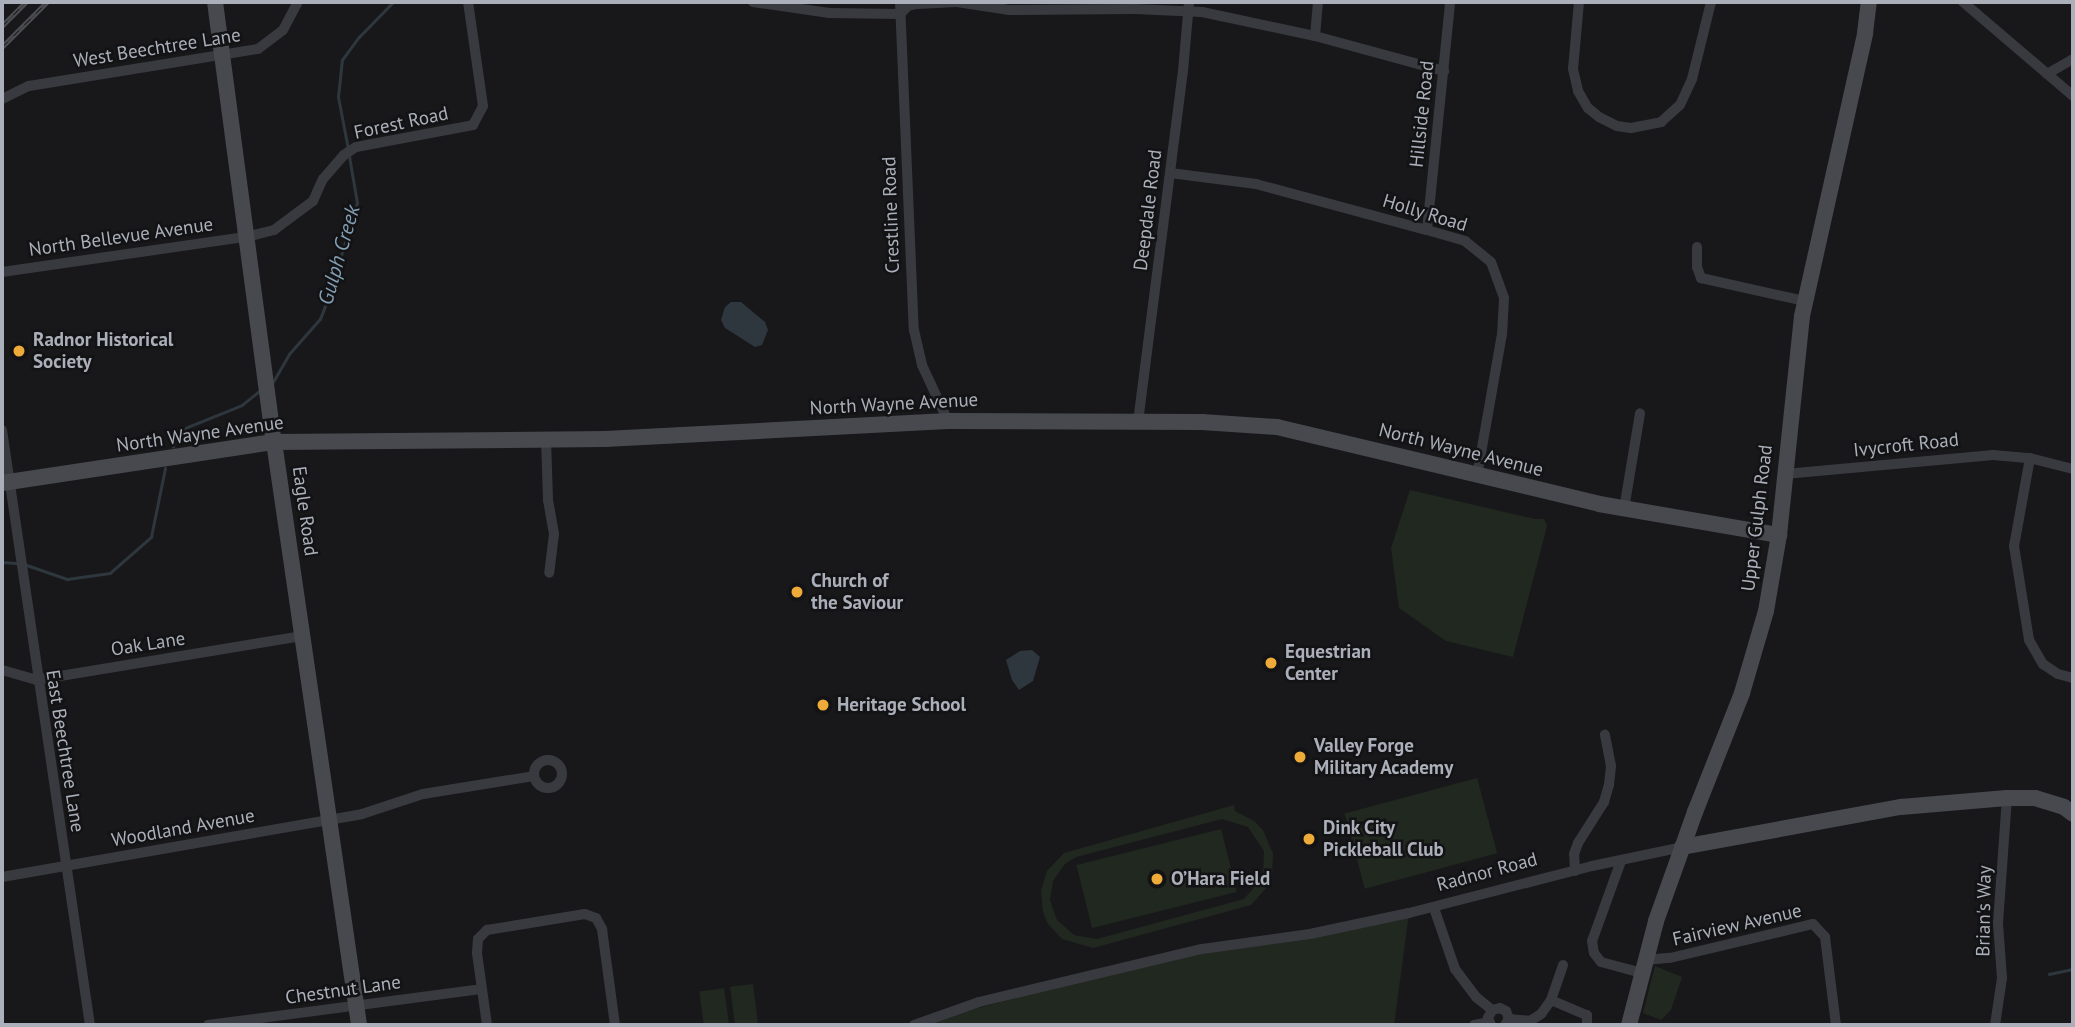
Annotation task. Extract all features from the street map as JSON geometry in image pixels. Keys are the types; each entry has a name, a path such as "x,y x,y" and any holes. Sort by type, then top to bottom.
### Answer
{"street":[{"name":"Eagle Road","path":"215,2 301,636 359,1025"},
{"name":"West Beechtree Lane","path":"2,99 29,86 258,49 283,30 298,2"},
{"name":"Forest Road","path":"246,237 274,230 299,213 313,201 323,179 344,155 356,147 474,125 483,106 468,2"},
{"path":"753,2 829,13 901,14 908,6 916,4 957,2 1009,10 1188,7 1315,36 1444,71"},
{"name":"Crestline Road","path":"901,2 914,330 922,365 948,421"},
{"path":"1315,36 1318,2"},
{"name":"Hillside Road","path":"1427,230 1450,2"},
{"path":"1579,2 1573,69 1578,91 1588,108 1599,117 1617,126 1631,128 1661,122 1681,105 1692,79 1711,2"},
{"name":"Upper Gulph Road","path":"1629,1025 1644,966 1682,848 1755,653 1766,611 1779,535 1805,301 1862,47 1869,2"},
{"path":"1963,2 2073,96"},
{"name":"Deepdale Road","path":"1138,422 1188,7"},
{"path":"2047,74 2073,59"},
{"name":"Holly Road","path":"1170,173 1256,184 1465,241 1480,251 1498,275 1504,298 1502,334 1477,476"},
{"name":"North Bellevue Avenue","path":"2,272 246,237"},
{"path":"1697,247 1697,267 1701,278 1805,301"},
{"path":"1624,509 1640,413"},
{"name":"North Wayne Avenue","path":"5,483 274,442 606,439 948,421 1138,422 1278,427 1624,509 1779,535"},
{"path":"2,430 5,483"},
{"path":"546,439 548,500 554,534 549,573"},
{"name":"Ivycroft Road","path":"1785,474 1993,455 2030,458 2073,469"},
{"path":"2030,458 2014,546 2029,640 2043,664 2058,674 2073,678"},
{"name":"East Beechtree Lane","path":"5,483 90,1025"},
{"name":"Oak Lane","path":"2,670 36,680 301,636"},
{"path":"1575,871 1574,854 1578,843 1604,803 1609,785 1611,766 1605,734"},
{"name":"Woodland Avenue","path":"2,877 328,820 384,808 424,794 534,776"},
{"name":"Brian's Way","path":"1996,1025 2002,978 1998,923 2007,798"},
{"name":"Radnor Road","path":"914,1025 979,1002 1202,949 1310,934 1434,908 1621,861 1901,807 2035,798 2064,807 2073,814"},
{"path":"1697,806 1700,826 1706,832 1733,838"},
{"path":"1621,861 1592,941 1594,953 1601,962 1644,966"},
{"path":"1434,908 1455,969 1491,1019"},
{"path":"486,1025 477,953 478,939 487,930 585,914 596,918 602,929 615,1025"},
{"name":"Fairview Avenue","path":"1644,966 1813,924 1825,937 1836,1025"},
{"path":"1474,1025 1491,1019 1503,1009 1507,1022 1530,1021 1541,1014 1551,1000 1563,965"},
{"name":"Chestnut Lane","path":"208,1025 481,989"},
{"path":"1551,1000 1587,1015 1587,1025"}],"shaded area":[{"path":"731,302 741,302 765,322 768,330 762,345 755,347 725,328 721,320 725,307"},
{"path":"1410,490 1544,519 1547,526 1513,657 1446,641 1399,608 1391,548"},
{"path":"1032,650 1040,657 1033,681 1019,690 1012,680 1006,660 1020,651"},
{"path":"1477,778 1497,853 1365,889 1345,813"},
{"path":"1234,805 1235,811 1254,821 1263,830 1273,854 1272,874 1268,886 1251,905 1093,948 1062,939 1048,924 1043,912 1041,890 1047,871 1064,853","holes":["1222,819 1248,827 1264,851 1263,877 1244,899 1097,939 1074,935 1057,920 1050,900 1053,881 1065,864 1076,857"]},
{"name":"O’Hara Field","path":"1221,829 1237,892 1092,928 1076,865"},
{"path":"1409,913 1394,1025 914,1025 1202,949"},
{"path":"1655,966 1682,977 1671,1010 1661,1020 1643,1013"},
{"path":"753,984 758,1025 735,1025 730,987"},
{"path":"724,988 729,1025 704,1025 699,991"}],"waterway":[{"name":"Gulph Creek","path":"348,149 338,97 342,60 359,37 393,2"},
{"name":"Gulph Creek","path":"273,382 289,354 320,319 329,295 357,203 349,156"},
{"name":"Gulph Creek","path":"173,447 178,431 242,405 259,391"},
{"name":"Gulph Creek","path":"24,564 67,579 110,573 151,537 165,468"},
{"name":"Gulph Creek","path":"2,562 18,563"},
{"path":"2049,974 2073,969"}],"railway":[{"path":"2,26 26,2"},
{"path":"2,47 47,2"}],"place":[{"name":"Radnor Historical Society","path":"19,351"},
{"name":"Church of the Saviour","path":"797,592"},
{"name":"Equestrian Center","path":"1271,663"},
{"name":"Heritage School","path":"823,705"},
{"name":"Valley Forge Military Academy","path":"1300,757"},
{"name":"Dink City Pickleball Club","path":"1309,839"},
{"name":"O’Hara Field","path":"1157,879"}]}
